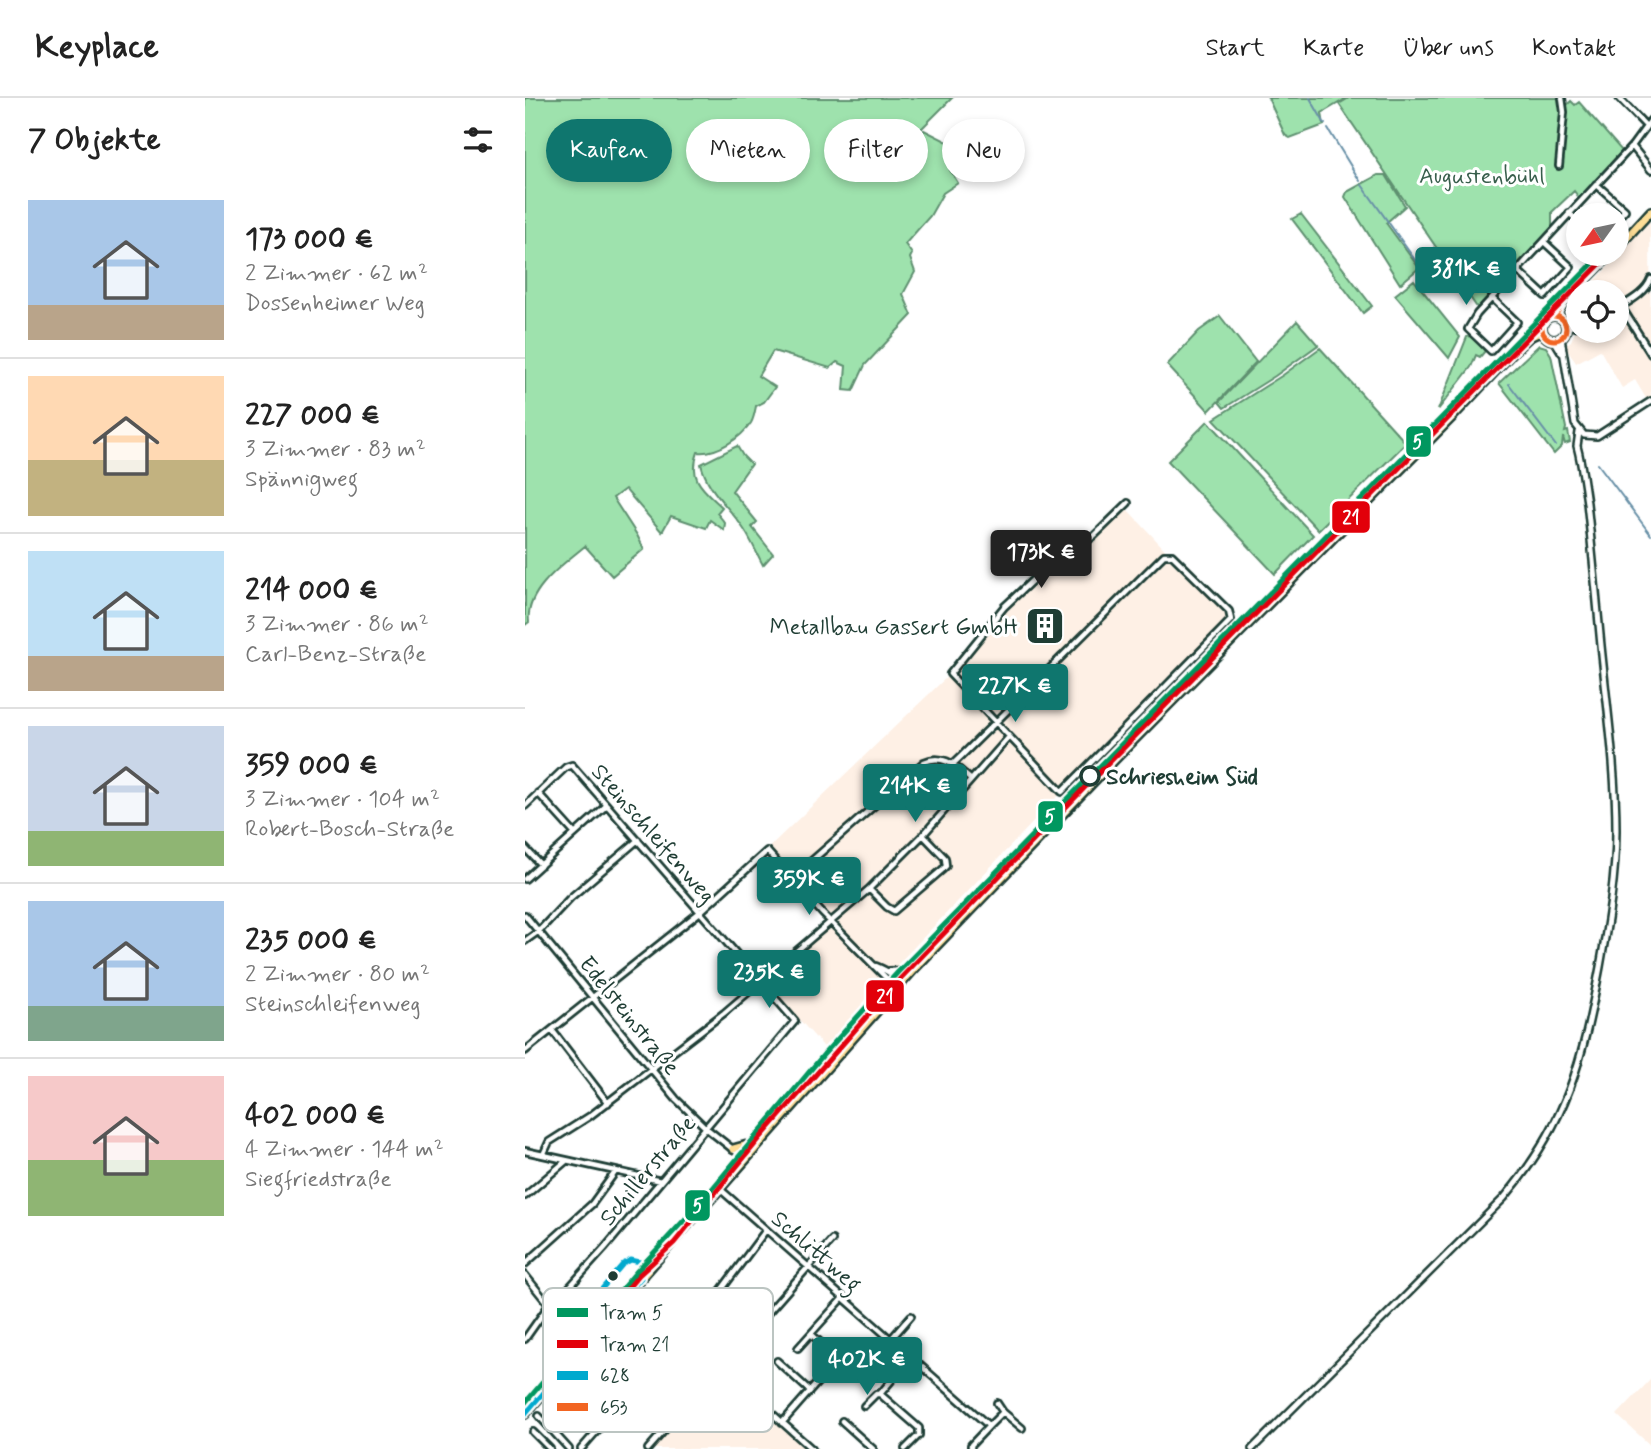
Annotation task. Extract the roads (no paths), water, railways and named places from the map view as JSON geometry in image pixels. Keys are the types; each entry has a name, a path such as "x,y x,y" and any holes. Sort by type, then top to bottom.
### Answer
{"main road":[{"path":"1629,235 1651,211"},
{"path":"1555,316 1562,320 1565,327 1558,339 1546,337 1542,331 1545,320 1555,316 1563,303 1599,266"},
{"path":"634,1288 913,970 1516,349 1529,337 1542,331"},
{"path":"733,1149 763,1140"},
{"path":"525,1414 543,1393"}],"street":[{"path":"1559,166 1564,112 1562,98"},
{"path":"1619,98 1646,127"},
{"path":"1578,203 1632,146 1651,121"},
{"path":"1632,146 1651,170"},
{"path":"1596,184 1617,203"},
{"path":"1492,298 1517,322 1491,351 1468,329 1477,314 1566,217"},
{"path":"1517,271 1545,296 1571,267 1545,242"},
{"path":"1629,301 1642,293 1651,279"},
{"path":"1629,322 1651,354"},
{"path":"1252,1449 1504,1198 1531,1164 1552,1131 1577,1073 1606,936 1616,829 1591,539 1577,446 1578,430 1558,339"},
{"path":"1578,430 1588,437 1597,436 1651,401"},
{"path":"1579,453 1588,437"},
{"path":"953,765 996,722 1164,555 1168,554 1229,611 1231,620 1062,792 1009,737 996,722 950,674 1005,607 1038,575 1094,536 1128,503"},
{"path":"543,1155 549,1142 608,1103 651,1070 761,982 869,888 923,835 1009,737"},
{"path":"792,878 924,762 936,758 953,765 970,780"},
{"name":"Steinschleifenweg","path":"538,793 569,765 574,767 795,1021"},
{"path":"525,806 538,793 575,834"},
{"path":"525,879 607,805"},
{"path":"869,888 894,911 942,870 946,866 945,858 923,835"},
{"path":"525,941 638,840"},
{"path":"525,848 541,865"},
{"path":"525,1051 700,912 767,851 896,988"},
{"name":"Edelsteinstraße","path":"525,915 676,1099 706,1128 746,1160"},
{"path":"872,964 888,971 913,970"},
{"path":"888,971 895,980 896,988"},
{"name":"Schillerstraße","path":"568,1288 795,1021"},
{"path":"552,1030 608,1103"},
{"path":"525,1150 660,1181"},
{"path":"525,1196 566,1160"},
{"path":"525,1264 592,1204 616,1171"},
{"name":"Schlittweg","path":"720,1189 989,1426"},
{"path":"723,1288 766,1230"},
{"path":"773,1310 832,1240"},
{"path":"525,1275 543,1298"},
{"path":"798,1348 843,1298"},
{"name":"Schillerstraße","path":"525,1339 543,1314"},
{"path":"891,1340 911,1316"},
{"path":"811,1334 844,1364"},
{"path":"863,1406 876,1394 880,1394 911,1357"},
{"path":"777,1361 810,1391"},
{"path":"782,1423 825,1374"},
{"path":"880,1394 919,1428 919,1435 905,1449"},
{"path":"997,1403 1003,1412 1022,1428"},
{"path":"971,1449 971,1445 1003,1412"},
{"path":"773,1415 812,1449"},
{"path":"539,1416 543,1421"},
{"path":"842,1421 873,1449"},
{"path":"533,1432 550,1449"},
{"path":"553,1432 569,1449"},
{"path":"581,1449 596,1432"},
{"path":"648,1449 663,1432"}],"waterway":[{"path":"1310,98 1325,124"},
{"path":"1328,129 1360,181"},
{"path":"1362,185 1420,267"},
{"path":"1509,384 1556,446"},
{"path":"1598,464 1651,535"}],"tram line":[{"name":"5","path":"622,1288 702,1201 824,1054 898,972 1590,266"},
{"name":"21","path":"628,1288 674,1243 761,1137 898,981 1598,266"},
{"name":"5","path":"525,1403 543,1382"}],"place":[{"name":"Metallbau Gassert GmbH","path":"1045,626"},
{"name":"Schriesheim Süd","path":"1090,776"}],"park label":[{"name":"Augustenbühl","path":"1482,175"}]}
